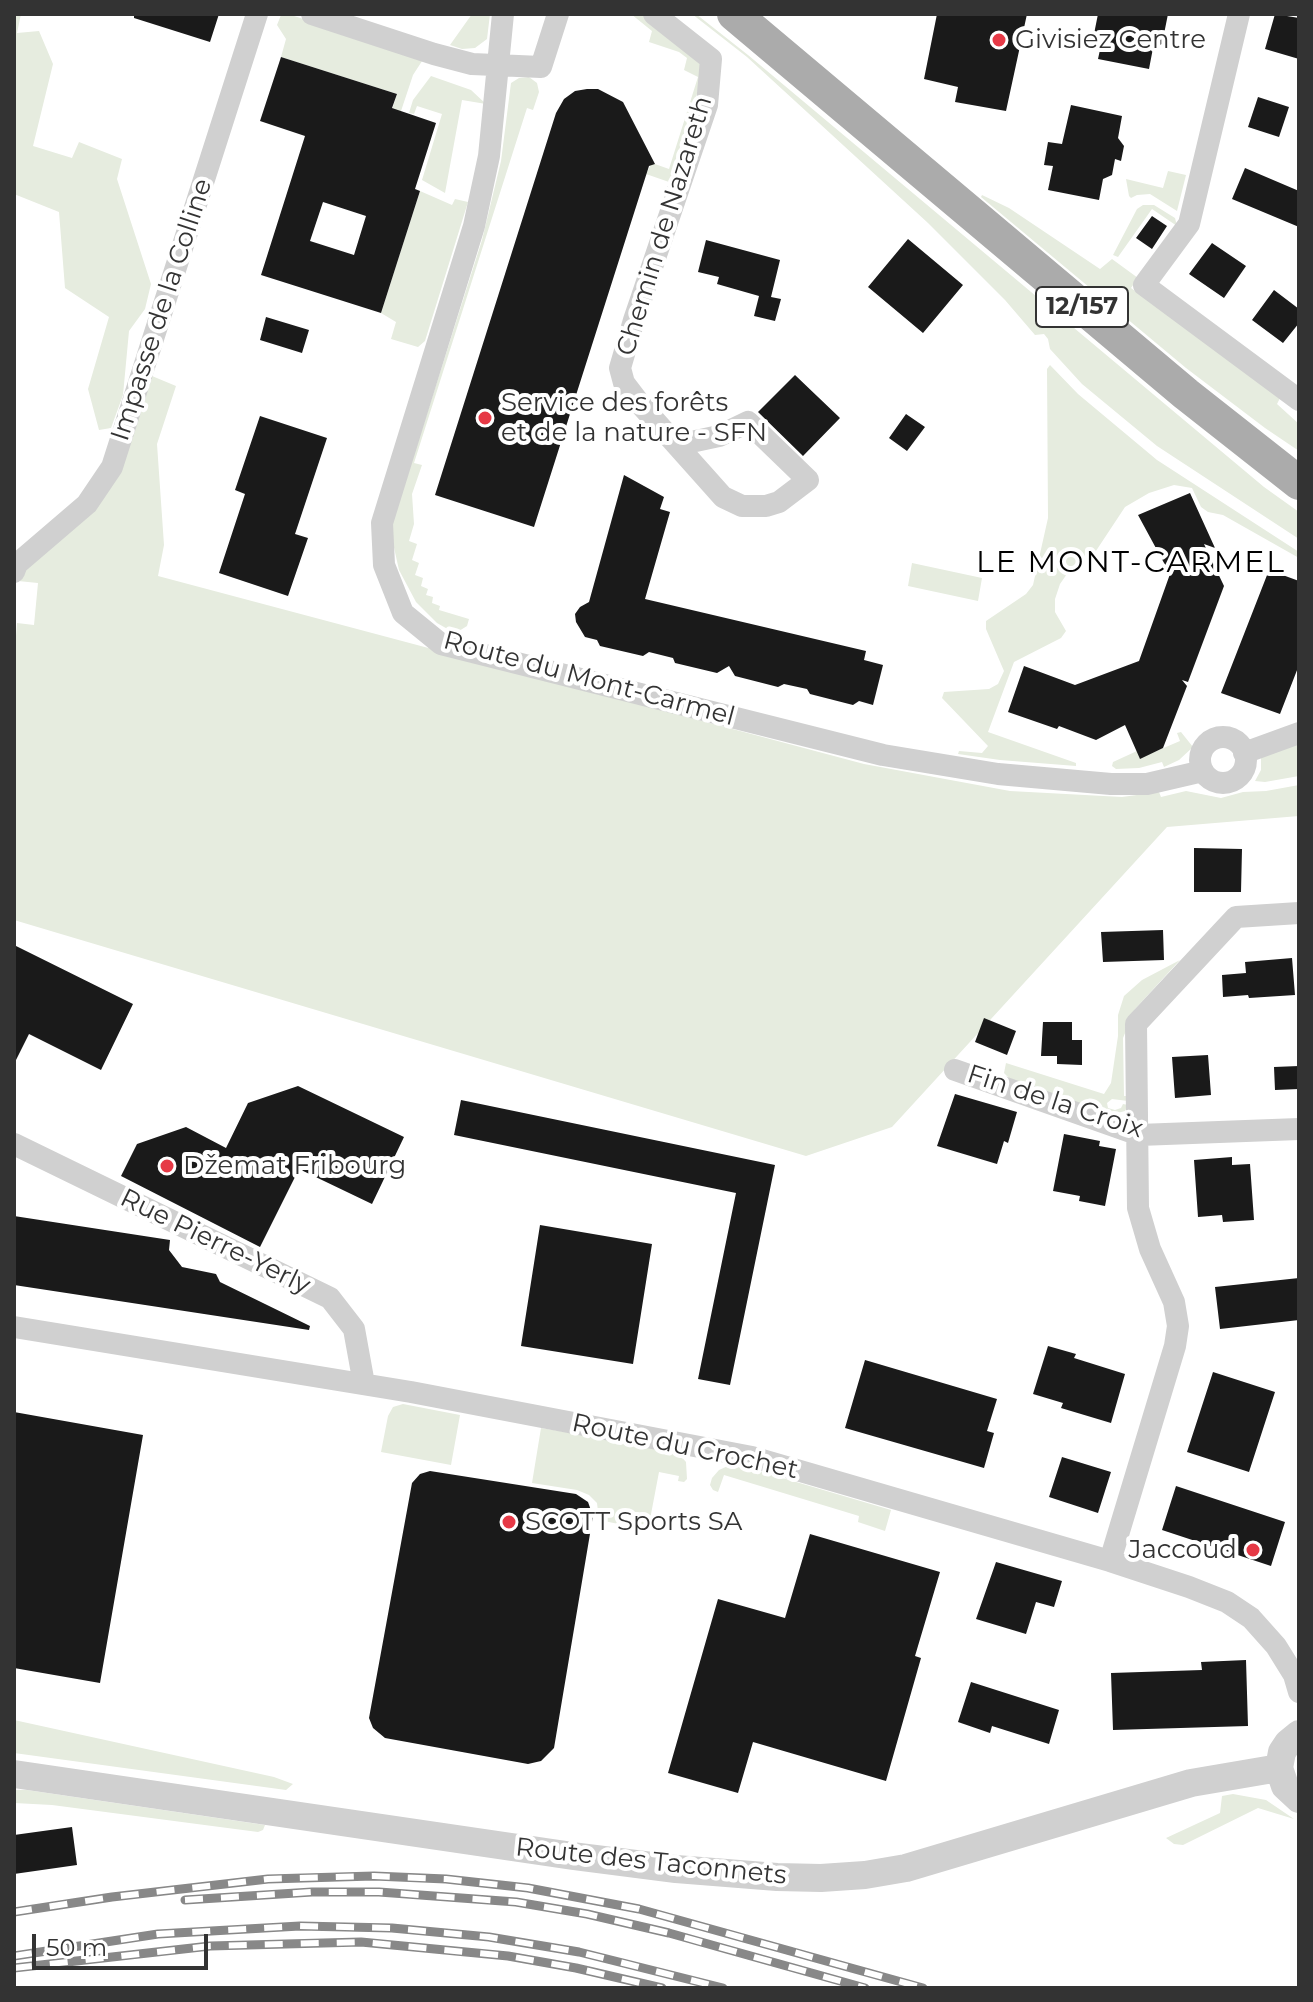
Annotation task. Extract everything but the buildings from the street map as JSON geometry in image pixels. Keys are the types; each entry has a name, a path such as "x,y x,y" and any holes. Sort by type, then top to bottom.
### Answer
{"main road":[{"name":"12/157","path":"734,14 1175,384 1299,483"}],"street":[{"name":"Impasse de la Colline","path":"14,572 17,564 87,504 112,467 257,14"},
{"path":"312,14 472,64 541,67 558,14"},
{"name":"Route du Mont-Carmel","path":"503,14 489,156 474,226 382,523 384,565 403,613 441,644 883,755 998,774 1111,784 1147,784 1203,771 1214,781 1235,780 1243,770 1244,753"},
{"name":"Chemin de Nazareth","path":"654,14 711,59 707,105 634,320 620,368 624,383 677,445 723,497 742,506 756,507 779,502 808,480 748,422 719,436 677,445"},
{"path":"1239,14 1189,224 1144,285 1299,400"},
{"path":"1203,771 1202,750 1213,740 1235,741 1244,753 1299,733"},
{"path":"1110,1561 1175,1346 1178,1326 1174,1302 1142,1228 1138,1208 1136,1024 1236,917 1299,913"},
{"name":"Fin de la Croix","path":"955,1070 1139,1135 1299,1129"},
{"name":"Rue Pierre-Yerly","path":"14,1144 330,1298 354,1329 364,1384"},
{"name":"Route du Crochet","path":"14,1327 364,1384 752,1457 1110,1561 1227,1602 1251,1618 1276,1646 1294,1675 1299,1692"},
{"path":"1299,1734 1282,1752 1279,1768 1285,1786 1299,1799"},
{"name":"Route des Taconnets","path":"14,1774 588,1858 676,1869 821,1878 906,1868 1191,1783 1279,1768"}],"shaded area":[{"path":"14,14 21,14 17,33 39,31 53,64 33,146 72,158 79,142 122,159 117,179 151,284 145,309 129,331 123,395 111,428 99,430 88,389 109,317 65,288 59,212 14,194"},
{"path":"472,14 490,14 487,39 475,48 462,49 450,45"},
{"path":"631,14 642,14 701,64 702,78 669,182 646,174 652,163 669,169 698,77 684,70 687,58 679,52 649,42 652,31"},
{"path":"692,14 748,55 1264,487 1299,512 1299,539 1157,446 1082,384 1050,349 1044,334 1035,335 1005,300 928,223 747,57"},
{"path":"281,15 291,15 424,58 413,75 392,138 383,138 397,94 281,57 286,39 277,25"},
{"path":"431,76 471,90 486,104 462,100 445,193 422,180 442,114 417,106 414,114 409,113 413,100"},
{"path":"529,77 537,83 539,92 533,110 527,108 414,463 422,465 412,494 414,524 409,541 417,544 412,560 419,563 415,575 423,578 421,586 428,589 426,595 433,597 432,603 440,606 439,610 469,619 467,626 451,631 437,623 416,602 399,570 393,543 393,521 482,240 501,161 511,83"},
{"path":"1168,171 1186,175 1177,211 1150,194 1129,196 1126,179 1163,188"},
{"path":"420,191 452,205 455,199 468,202 425,341 418,347 391,339 396,322 381,313"},
{"path":"982,195 1009,208 1100,269 1112,259 1138,278 1131,288 1280,398 1277,404 1299,424 1299,451 1186,368"},
{"path":"1143,205 1154,205 1175,218 1177,226 1152,209 1118,257 1113,255 1137,209"},
{"path":"1050,365 1078,394 1157,460 1299,552 1299,558 1223,515 1208,512 1201,507 1192,488 1174,485 1149,493 1125,507 1088,563 1069,571 1060,584 1055,612 1066,631 1061,638 1014,662 988,732 1076,763 1076,766 958,754 959,751 982,753 988,746 942,698 944,692 989,689 998,684 1004,671 986,629 986,621 1026,594 1033,585 1048,518 1047,369"},
{"path":"152,376 176,386 157,444 164,545 158,576 864,764 1010,791 1122,797 1159,792 1161,797 1186,791 1221,798 1299,785 1299,816 1167,827 892,1127 806,1156 14,920 14,662 17,623 34,625 38,583 18,581 37,554 91,512"},
{"path":"912,563 982,578 978,601 908,586"},
{"path":"1181,732 1193,747 1179,760 1164,767 1162,762 1139,768 1116,769 1112,766 1113,762 1137,751 1140,758 1180,741 1177,733"},
{"path":"1299,742 1299,776 1255,781 1261,770 1261,756"},
{"path":"1180,960 1135,1009 1123,1038 1124,1096 1129,1096 1128,1101 1112,1099 1107,1103 1108,1108 1115,1110 1123,1104 1128,1105 1125,1111 1110,1115 1009,1078 1004,1073 1006,1063 1104,1094 1111,1083 1118,1015 1124,996 1142,980"},
{"path":"403,1404 460,1415 451,1465 381,1452 388,1416 393,1407"},
{"path":"541,1428 659,1447 660,1451 678,1453 686,1462 687,1479 678,1481 679,1476 659,1472 648,1530 599,1520 597,1503 589,1495 577,1490 532,1483"},
{"path":"730,1465 891,1510 885,1531 858,1522 859,1516 724,1475 718,1492 713,1490 710,1485 712,1478"},
{"path":"14,1720 274,1777 293,1784 286,1790 14,1753"},
{"path":"14,1790 265,1825 258,1832 52,1805 14,1803"},
{"path":"1233,1794 1266,1800 1294,1819 1258,1808 1183,1845 1174,1844 1166,1838 1220,1813 1222,1796"}],"railway":[{"path":"14,1912 268,1879 374,1876 446,1879 528,1888 639,1909 923,1988"},
{"path":"185,1900 312,1892 379,1892 516,1902 669,1933 865,1988"},
{"path":"14,1956 158,1934 300,1926 392,1928 489,1937 579,1952 723,1988"},
{"path":"14,1968 210,1946 361,1942 508,1956 662,1988"}],"place":[{"name":"Givisiez Centre","path":"999,40"},
{"name":"Service des forêts et de la nature - SFN","path":"485,418"},
{"name":"Džemat Fribourg","path":"167,1166"},
{"name":"SCOTT Sports SA","path":"509,1522"},
{"name":"Jaccoud","path":"1253,1550"}],"district":[{"name":"LE MONT-CARMEL","path":"1131,563"}]}
